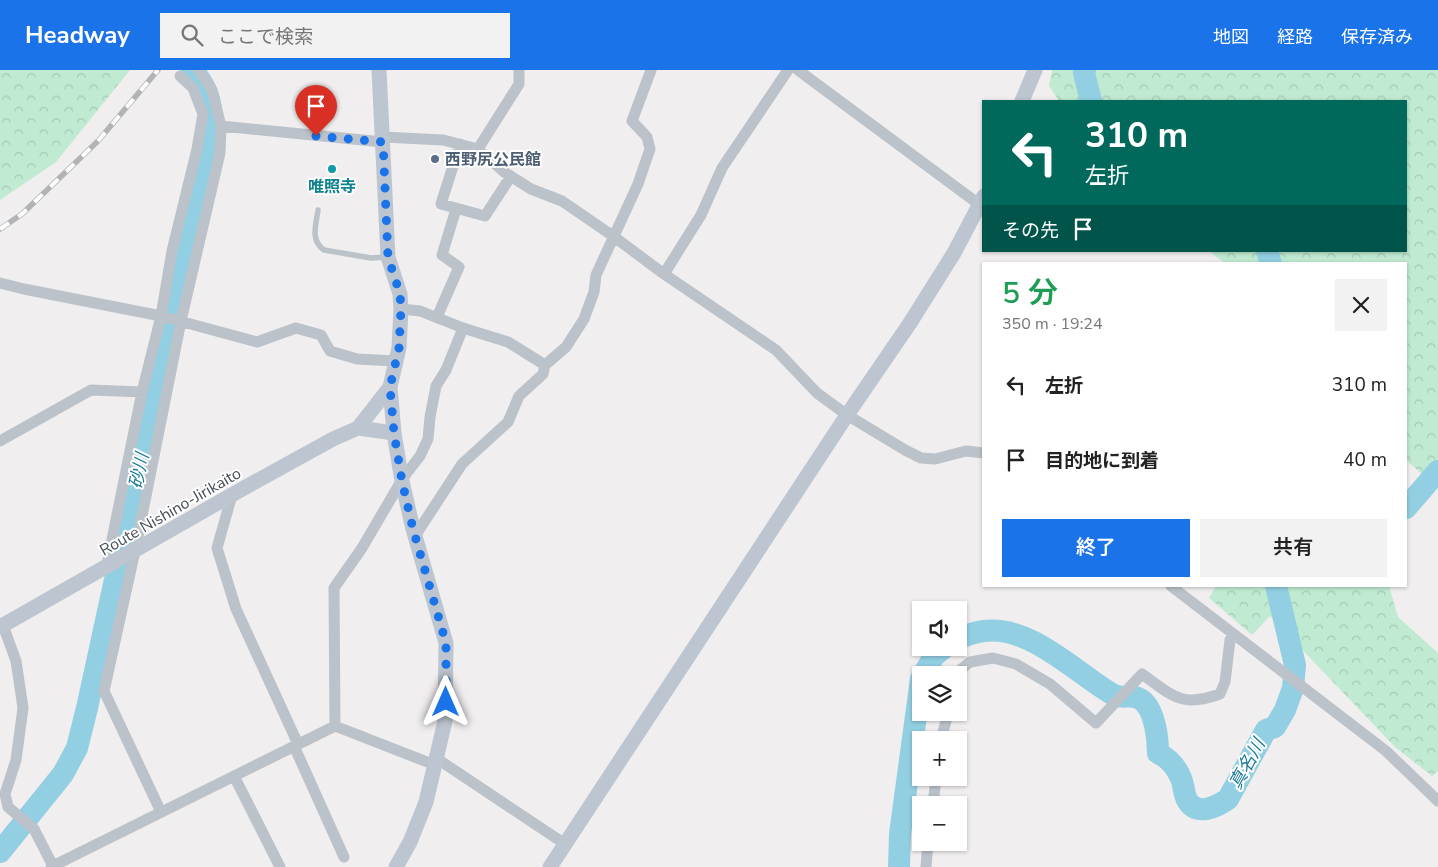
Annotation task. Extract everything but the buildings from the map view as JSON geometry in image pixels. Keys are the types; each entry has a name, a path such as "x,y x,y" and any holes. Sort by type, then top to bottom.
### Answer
{"main road":[{"path":"379,70 388,257 400,294 401,309 399,348 390,387 394,433 402,481 415,536 446,643 445,721 426,802 410,842 396,867"},
{"path":"1022,100 1035,70"},
{"path":"550,867 847,415 910,323 954,252 982,201"},
{"name":"Route Nishino-Jirikaito","path":"2,626 232,495 333,439 358,428 390,387"},
{"path":"358,428 394,433"}],"street":[{"path":"111,564 108,559 142,392 171,318 220,153 221,126 212,90 199,70"},
{"path":"478,149 518,84 519,70"},
{"path":"415,536 462,464 508,422 519,396 543,374 545,365 566,347 584,319 594,292 596,275 638,184 650,150 647,137 632,121 651,70"},
{"path":"664,274 701,215 722,168 788,70"},
{"path":"798,70 982,201"},
{"path":"161,812 104,690 140,521 171,318 172,251 197,149 203,114 193,88 180,76"},
{"path":"221,126 383,140 416,138 443,140 478,149 511,176 531,189 562,201 664,274 776,350 817,394 847,415 905,450 920,458 935,460 966,451 982,453"},
{"path":"460,144 441,204 485,216 511,176"},
{"path":"437,317 459,267 442,254 456,209"},
{"path":"0,283 171,318 257,342 296,328 321,335 330,351 357,359 396,361"},
{"path":"401,309 420,311 463,328 508,342 545,365"},
{"path":"334,726 334,588 362,548 402,481 420,456 428,439 436,386 446,370 463,328"},
{"path":"0,441 91,390 142,392"},
{"path":"232,495 217,548 236,609 344,857"},
{"path":"1172,587 1262,658 1386,751 1438,801"},
{"path":"2,626 16,661 23,708 16,760 5,794 8,806 34,829 52,867 334,726 435,761 565,844"},
{"path":"965,666 970,662 993,658 1016,664 1050,684 1096,723 1142,674 1170,695 1185,700 1202,701 1220,694 1225,682 1230,640 1233,635"},
{"path":"234,776 280,867"},
{"path":"926,867 927,851"}],"lane":[{"path":"318,210 314,234 318,246 324,250 372,258 388,257"}],"green space":[{"path":"0,70 130,70 56,162 0,200"},
{"path":"1052,70 1438,70 1438,488 1407,461 1407,262 1223,262 1210,252 1407,252 1407,100 1058,100 1049,86"},
{"path":"1215,587 1389,587 1398,617 1438,653 1438,771 1432,776 1395,747 1270,616 1252,635 1209,598"}],"waterway":[{"name":"砂川","path":"0,852 63,774 77,748 87,708 212,134 212,116 207,92 192,70"},
{"path":"1085,70 1084,73 1091,100"},
{"path":"1267,252 1270,262"},
{"name":"真名川","path":"1407,507 1438,471"},
{"name":"真名川","path":"967,635 984,631 1001,631 1018,635 1052,652 1112,694 1120,697 1132,696 1140,699 1151,712 1158,753 1165,757 1177,770 1182,780 1187,800 1191,805 1196,808 1207,809 1228,799 1266,730 1275,727 1285,710 1293,688 1295,665 1276,587"},
{"name":"真名川","path":"928,666 934,656"},
{"name":"真名川","path":"899,867 900,834 915,721"}],"railway":[{"path":"0,229 22,214 98,141 158,70"}],"place":[{"name":"西野尻公民館","path":"435,159"},
{"name":"唯照寺","path":"332,169"}],"route":[{"path":"316,136 383,142 388,257 400,294 401,309 399,348 390,387 394,433 413,529 446,643 446,702"}]}
